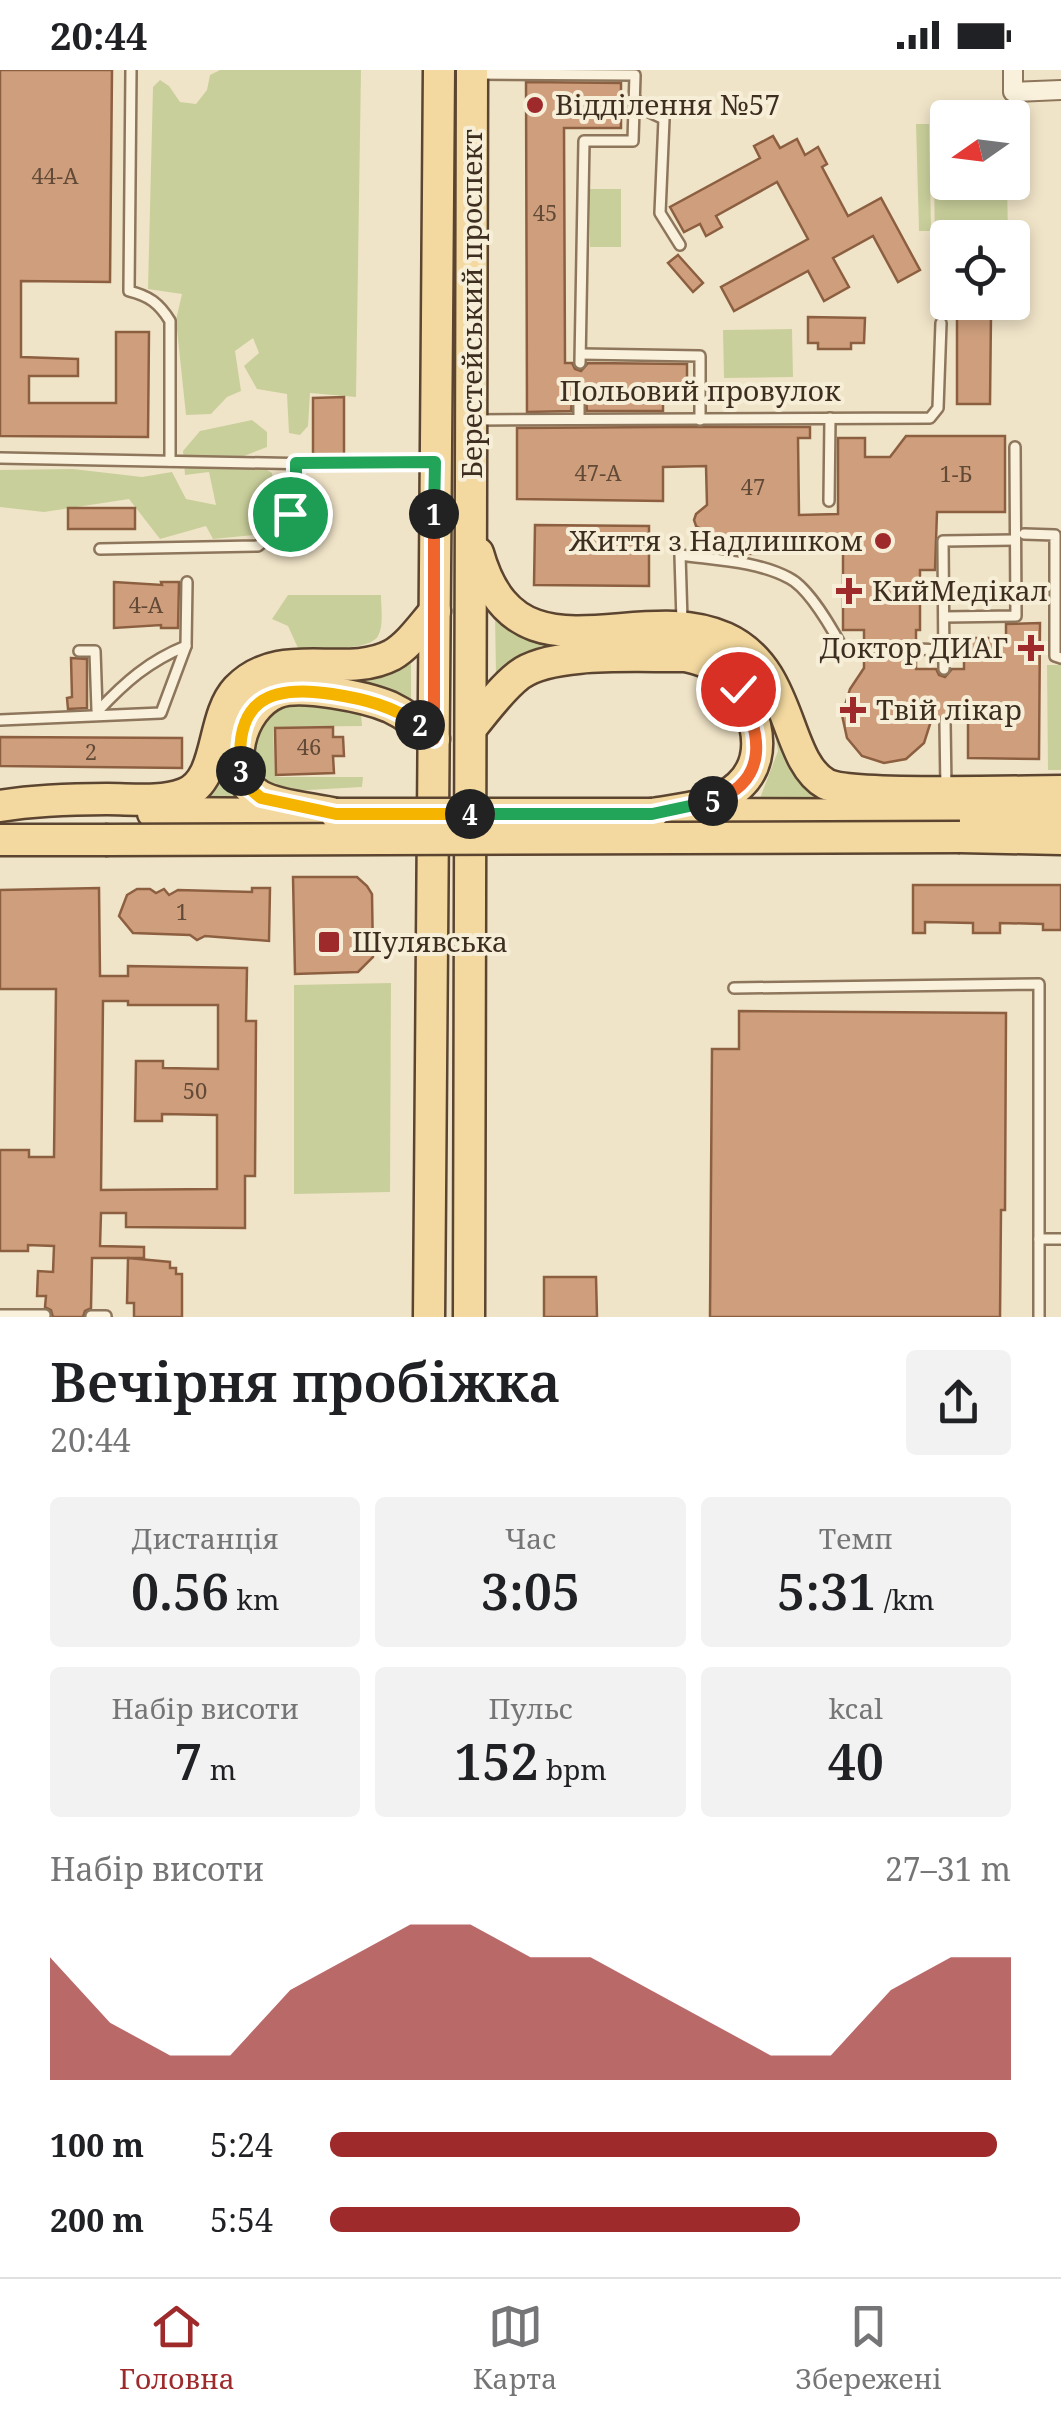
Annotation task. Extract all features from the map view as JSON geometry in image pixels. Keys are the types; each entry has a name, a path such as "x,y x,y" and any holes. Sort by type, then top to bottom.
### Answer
{"main road":[{"name":"Берестейський проспект","path":"428,1317 439,70"},
{"name":"Берестейський проспект","path":"470,1317 472,72"},
{"path":"471,529 484,572 498,598 517,616 534,626 557,631 684,642 738,689 758,736 756,760 742,784 726,796 704,804 652,814"},
{"path":"0,809 43,799 167,798 191,791 204,779 216,727 240,686 256,676 295,663 355,662 392,654 410,640 434,611"},
{"path":"472,727 518,676 538,664 684,642 706,631 728,638 769,674 804,758 814,774 828,785 881,790 955,814 1061,839"},
{"path":"336,814 261,798 248,787 241,771 239,750 249,714 274,694 289,690 358,698 388,706 434,739"},
{"path":"0,809 103,827 955,814 1061,791"},
{"path":"0,840 103,827 336,814 1061,815"}],"street":[{"path":"1013,70 1013,92 1061,90"}],"lane":[{"path":"131,70 130,291 160,305 170,321 170,461"},
{"path":"521,74 532,70"},
{"path":"472,72 635,75 632,141 584,141 581,358 700,356 700,420"},
{"path":"635,100 664,119 660,213 680,246"},
{"name":"Польовий провулок","path":"471,420 930,418 938,408 940,323"},
{"path":"579,418 580,402"},
{"path":"829,501 830,418"},
{"path":"944,617 1016,616 1020,537 1015,446"},
{"path":"0,458 435,462"},
{"path":"100,550 258,546 290,514 296,496 296,463"},
{"path":"944,669 943,540 1055,534 1055,656 1061,658"},
{"path":"684,642 680,556 751,566 792,579 828,621 842,647 864,649"},
{"path":"0,720 161,713 186,646 187,582"},
{"path":"98,714 133,674 156,658 186,646"},
{"path":"916,649 944,650"},
{"path":"79,652 95,651 98,714"},
{"path":"945,722 955,814"},
{"path":"734,988 1039,984 1039,1317"},
{"path":"1039,1239 1061,1239"},
{"path":"0,1315 45,1315"},
{"path":"91,1316 106,1316"}],"green space":[{"path":"220,70 361,70 356,397 310,393 308,426 300,435 289,433 287,394 257,389 244,366 259,353 253,338 235,351 241,391 227,397 211,414 186,415 176,320 182,294 148,289 153,87 160,80 180,102 196,104 207,90 210,75"},
{"path":"916,124 929,124 930,231 919,231"},
{"path":"590,189 621,189 621,247 590,247"},
{"path":"934,200 1007,200 1008,220 935,220"},
{"path":"792,329 793,377 724,378 723,330"},
{"path":"252,420 267,432 267,447 244,456 272,473 278,515 254,535 213,539 206,526 160,539 129,499 44,512 0,507 0,470 73,469 142,477 172,472 186,499 216,505 209,472 185,475 183,451 200,431"},
{"path":"288,595 381,595 380,632 364,645 298,648 288,626 272,619"},
{"path":"495,614 540,639 541,648 496,675"},
{"path":"411,662 411,698 360,683 303,678 276,682 253,693 236,711 226,747 229,772 244,803 240,808 188,809 208,792 215,780 226,725 246,695 278,677 365,675"},
{"path":"1047,665 1061,665 1061,770 1048,770"},
{"path":"320,706 361,714 362,726 273,727 275,777 363,777 362,787 272,792 256,763 257,730 277,710"},
{"path":"773,725 787,759 846,802 759,801 778,751"},
{"path":"391,983 390,1192 294,1194 294,985"}],"building":[{"path":"0,70 112,70 110,282 21,281 21,357 78,359 78,376 29,376 29,403 116,403 116,332 149,332 148,437 0,436"},
{"path":"526,82 621,83 621,128 564,128 565,363 572,363 581,371 588,363 687,364 687,401 663,401 663,411 587,411 586,398 578,393 572,398 571,411 527,412"},
{"path":"773,136 780,148 797,139 805,155 818,147 827,164 822,167 848,216 881,198 920,270 898,282 873,236 833,258 849,287 824,301 808,271 734,311 721,287 808,239 777,182 716,216 722,227 706,236 700,224 684,232 670,207 760,158 754,146"},
{"path":"678,255 703,283 693,292 668,263"},
{"path":"808,317 865,318 864,343 851,343 851,349 818,349 818,343 808,343"},
{"path":"957,320 991,320 990,404 957,404"},
{"path":"344,397 344,455 313,455 313,398"},
{"path":"810,427 810,438 798,438 799,515 838,514 838,438 865,438 865,457 890,457 906,436 1005,436 1005,512 937,512 935,570 920,570 920,630 916,630 916,641 908,650 916,657 916,669 936,669 945,677 952,669 964,669 964,638 1006,638 1006,624 1040,623 1039,759 968,758 968,722 953,722 946,714 937,722 931,721 924,743 906,759 884,763 862,756 847,738 842,715 850,689 864,668 864,657 872,649 864,641 864,630 843,630 843,539 814,540 814,553 738,554 708,550 708,533 696,526 694,520 707,505 706,466 663,467 663,501 517,499 517,428"},
{"path":"68,508 135,508 135,529 68,529"},
{"path":"535,525 649,526 649,586 534,585"},
{"path":"114,582 179,582 178,628 114,628"},
{"path":"71,658 87,659 87,708 68,709 67,698 72,697"},
{"path":"333,727 333,737 343,737 344,756 333,756 334,773 276,775 275,728"},
{"path":"0,737 182,738 182,768 0,766"},
{"path":"293,877 357,877 367,886 372,894 373,957 358,972 295,974"},
{"path":"913,885 1061,885 1061,930 1043,930 1043,924 1000,923 1000,933 973,933 973,923 925,922 925,933 913,933"},
{"path":"99,888 100,976 128,976 128,966 247,968 246,1021 256,1021 255,1176 245,1176 245,1228 126,1227 126,1213 101,1213 100,1246 144,1247 144,1258 92,1258 91,1308 83,1317 53,1317 45,1307 46,1296 37,1296 38,1271 53,1272 54,1246 28,1245 28,1251 0,1251 0,1150 29,1150 29,1157 54,1157 56,989 0,989 0,890","holes":["103,1001 128,1001 128,1005 218,1005 218,1069 163,1068 163,1061 136,1061 135,1121 162,1121 162,1114 217,1115 217,1189 101,1190"]},
{"path":"252,888 270,888 269,941 205,936 197,940 190,935 133,933 119,916 127,895 137,889 156,893 164,889 169,895 178,890 252,892"},
{"path":"739,1011 1006,1013 1000,1317 710,1317 712,1049 739,1049"},
{"path":"128,1258 170,1262 176,1274 182,1274 182,1317 134,1317 134,1303 127,1303"},
{"path":"544,1277 596,1277 597,1317 544,1317"}],"place":[{"name":"Відділення №57","path":"535,105"},
{"name":"Життя з Надлишком","path":"883,541"},
{"name":"КийМедікал","path":"849,591"},
{"name":"Доктор ДИАГ","path":"1031,648"},
{"name":"Твій лікар","path":"853,710"},
{"name":"Шулявська","path":"329,942"}],"route":[{"path":"290,514 296,496 296,463 435,462 434,739 388,706 311,691 274,694 249,714 239,750 241,771 248,787 261,798 336,814 652,814 704,804 726,796 742,784 756,760 758,736 738,689"}]}
